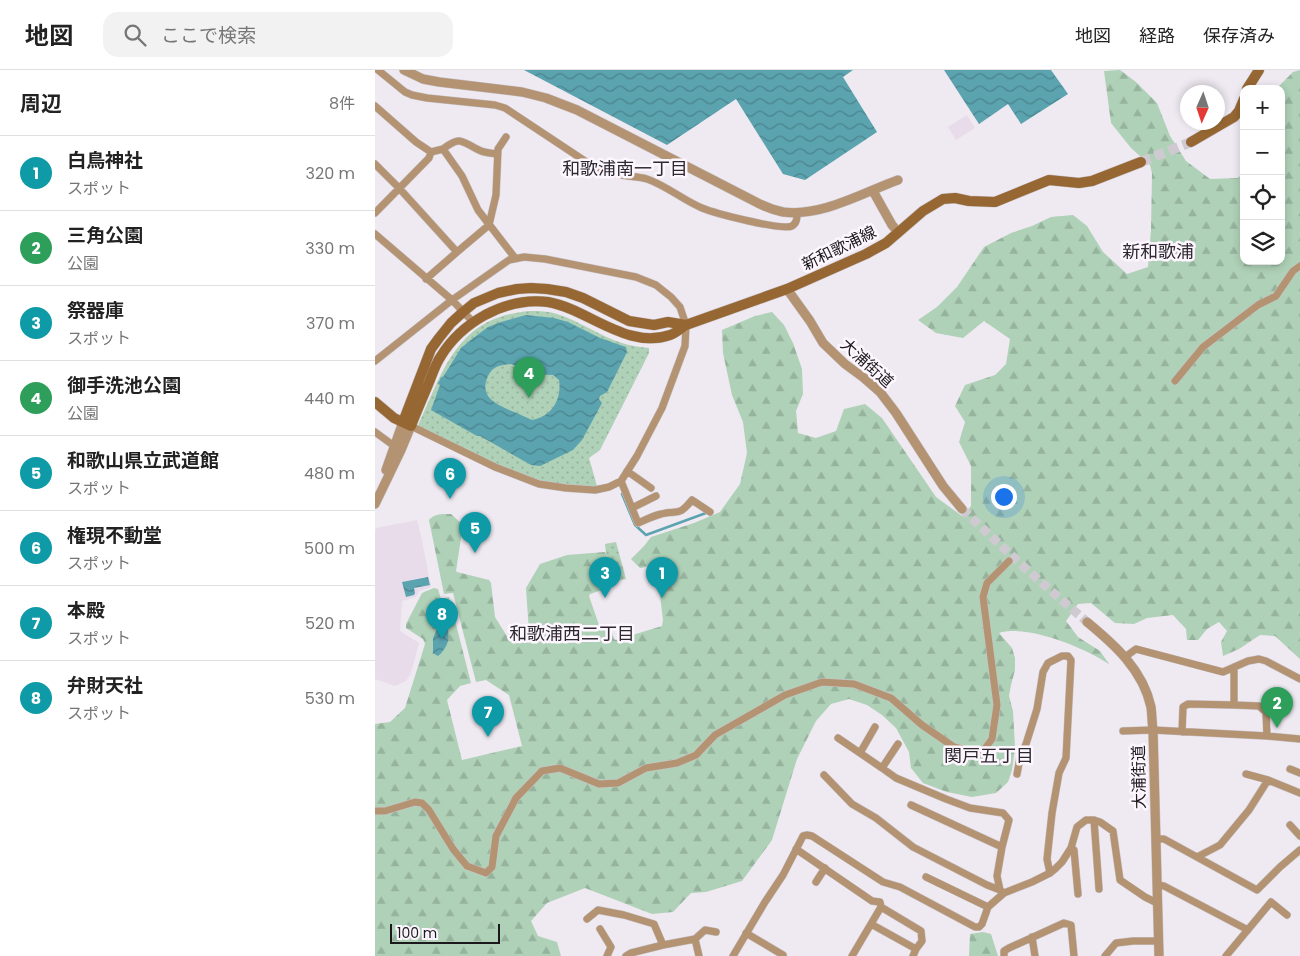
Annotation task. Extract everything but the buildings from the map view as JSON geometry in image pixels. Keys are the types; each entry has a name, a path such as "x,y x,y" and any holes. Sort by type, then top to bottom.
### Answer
{"main road":[{"path":"1250,85 1259,70"},
{"path":"1191,142 1234,118 1240,109"},
{"name":"新和歌浦線","path":"407,424 440,357 458,334 473,322 504,306 518,303 547,302 577,311 613,329 642,338 659,338 672,335 685,324 787,289 866,254 886,243 923,211 943,199 955,198 969,201 995,202 1049,180 1079,183 1091,181 1141,162"},
{"name":"新和歌浦線","path":"407,424 431,349 451,323 463,312 474,303 498,293 531,288 566,292 583,298 629,321 655,325 668,322 685,324"},
{"path":"375,402 394,418 407,424"}],"street":[{"path":"378,70 405,92 412,95 495,105 505,108 591,165 617,175 645,179 662,185 700,207 713,212 774,226 789,227 795,224 797,212"},
{"path":"404,70 423,79 522,92 554,101 577,110 767,207 782,212 818,210 873,191 898,180"},
{"path":"375,106 416,142 431,152 443,149 452,142 460,140 482,152 497,154"},
{"path":"426,279 489,225 496,195 497,154 506,137"},
{"path":"443,149 462,176 478,210 515,258"},
{"path":"375,213 429,158 431,152"},
{"path":"375,164 457,252"},
{"path":"873,191 898,232"},
{"path":"375,234 452,300 473,322"},
{"path":"375,361 452,300 509,260 524,256 649,282 671,297 680,307 685,324 685,346 662,408 637,456 621,481 609,487 595,490 539,484 495,467 407,424 375,504"},
{"path":"1175,381 1203,347 1258,305 1276,296 1293,271 1300,266"},
{"name":"大浦街道","path":"787,289 823,343 845,364 880,392 896,413 943,486 962,509"},
{"path":"375,432 398,449"},
{"path":"375,498 398,449"},
{"path":"627,471 651,488"},
{"path":"621,481 638,523 661,514 683,511 692,500 710,512"},
{"path":"632,508 656,496"},
{"path":"375,811 385,811 415,802 422,803 429,810 453,849 467,866 486,872 492,867 497,836 516,798 542,771 560,768 599,784 618,783 646,768 677,763 696,755 715,735 785,695 822,682 854,684 891,698 922,725 954,747 970,751 983,751 992,739 997,705 983,597 987,582 1009,561"},
{"name":"大浦街道","path":"1087,622 1105,637 1136,670 1146,690 1151,707 1159,956"},
{"path":"1125,657 1137,649 1223,672 1248,661 1259,659 1300,679"},
{"path":"1017,774 1020,758 1037,709 1043,672 1048,663 1061,656 1068,656 1071,660 1066,758 1059,773 1053,814 1047,859 1050,873"},
{"path":"1234,667 1234,705"},
{"path":"1182,732 1183,707 1188,704 1259,706 1267,712 1267,736"},
{"path":"860,753 875,727"},
{"path":"1123,731 1153,730 1300,739"},
{"path":"838,738 896,778 970,808 1003,814 1009,820 997,876 1002,891"},
{"path":"883,768 898,744"},
{"path":"1290,769 1300,773"},
{"path":"1246,774 1268,780 1300,793"},
{"path":"824,775 852,804 876,818 913,847 1002,891"},
{"path":"1197,857 1220,845 1249,810 1268,780"},
{"path":"911,804 1002,847"},
{"path":"733,956 783,875 803,836 807,835 812,836 883,882 900,887 975,927 979,927 982,924 988,907 1002,891 1032,882 1050,873 1062,862 1071,848 1077,827 1086,820 1094,820 1113,830 1120,880 1157,903"},
{"path":"1094,820 1099,890"},
{"path":"1290,825 1300,836"},
{"path":"1156,838 1164,839 1257,890 1300,850"},
{"path":"1071,848 1074,850 1078,894"},
{"path":"796,850 872,901 880,902 881,906 921,931 922,940 915,953 871,924"},
{"path":"816,882 825,868"},
{"path":"926,877 988,907"},
{"path":"1157,885 1164,886 1248,930"},
{"path":"1226,956 1271,902 1287,915"},
{"path":"852,956 881,906"},
{"path":"587,919 598,910 654,924 663,945"},
{"path":"1004,956 1004,951 1009,948 1064,923 1071,924 1074,956"},
{"path":"600,929 616,956"},
{"path":"626,956 663,945 695,939 705,930 715,932"},
{"path":"746,933 783,955"},
{"path":"1032,937 1035,956"},
{"path":"695,939 699,956"},
{"path":"1105,956 1116,943 1159,941"},
{"path":"607,956 611,948"}],"shaded area":[{"path":"967,115 975,128 956,140 948,127"},
{"path":"417,520 431,587 419,591 416,597 402,601 400,631 419,643 411,673 406,681 395,686 375,679 375,531 376,528"}],"green space":[{"path":"1120,70 1136,82 1157,103 1170,136 1186,161 1210,179 1240,176 1240,265 1285,265 1285,85 1280,85 1293,72 1300,70 1300,659 1275,636 1260,635 1239,649 1223,656 1221,642 1227,631 1219,622 1207,629 1198,640 1187,640 1186,629 1173,615 1147,618 1134,624 1115,623 1091,603 1078,604 1066,621 1078,637 1100,651 1109,664 1085,651 1055,639 1025,632 1011,631 999,633 1012,648 1015,658 1015,670 1009,696 1013,711 1015,748 1008,782 996,793 972,797 947,792 923,783 911,768 909,752 896,728 867,705 849,699 831,704 816,721 797,759 772,840 742,881 706,892 691,893 673,912 652,914 585,888 547,903 531,921 538,936 557,942 561,956 375,956 375,724 390,722 405,708 425,644 423,639 406,628 406,624 422,593 434,588 438,589 441,599 449,597 471,683 460,686 447,700 462,760 522,746 509,695 486,680 476,682 453,593 444,594 429,520 436,515 451,514 463,525 456,571 489,580 495,617 508,638 527,635 529,632 526,588 540,564 567,555 605,552 609,586 589,596 600,628 610,627 616,640 662,626 659,588 668,575 667,566 657,563 640,568 631,559 651,537 720,512 740,484 747,453 743,422 732,395 723,353 722,330 755,316 772,312 784,325 793,343 802,369 803,394 796,411 798,433 816,438 836,431 844,409 865,404 882,418 936,497 962,516 971,506 971,466 959,442 965,422 955,406 965,385 995,375 1006,364 1010,339 984,321 963,338 936,333 918,320 937,307 957,287 984,247 1011,233 1051,217 1073,215 1087,226 1103,252 1127,274 1148,267 1152,173 1150,165 1131,148 1111,123 1104,71"},
{"path":"530,311 557,314 574,320 614,340 629,345 649,348 649,353 600,450 589,458 597,486 544,483 524,477 418,426 446,366 456,349 469,335 485,323 505,315"},
{"path":"616,542 626,579 609,583 605,544"},
{"path":"983,932 991,934 998,956 969,956 970,934"}],"water":[{"path":"524,70 853,70 843,77 877,132 805,180 783,174 736,99 667,145"},
{"path":"944,70 1051,70 1068,94 1021,124 1008,104 979,124"},
{"path":"526,315 554,318 568,322 600,338 626,347 627,352 607,392 600,396 599,399 602,403 582,440 573,450 540,466 531,465 431,410 441,377 443,377 461,348 488,327","holes":["507,364 519,367 528,374 553,375 559,380 559,394 554,406 539,418 532,420 496,403 491,400 486,390 488,376 492,370"]},
{"path":"428,577 430,585 414,588 414,595 406,597 402,582"},
{"path":"441,626 448,630 448,641 438,656 433,653 433,638 438,627"}],"waterway":[{"path":"622,494 635,525 646,535 706,513"}],"tunnel":[{"path":"1141,162 1191,142"},
{"path":"962,509 1025,568 1087,622"}],"place":[{"name":"御手洗池公園","path":"529,398"},
{"name":"権現不動堂","path":"450,499"},
{"name":"和歌山県立武道館","path":"475,553"},
{"name":"祭器庫","path":"605,598"},
{"name":"白鳥神社","path":"662,598"},
{"name":"弁財天社","path":"442,639"},
{"name":"三角公園","path":"1277,728"},
{"name":"本殿","path":"488,737"}],"district":[{"name":"和歌浦南一丁目","path":"625,168"},
{"name":"新和歌浦","path":"1158,251"},
{"name":"和歌浦西二丁目","path":"572,633"},
{"name":"関戸五丁目","path":"989,755"}]}
